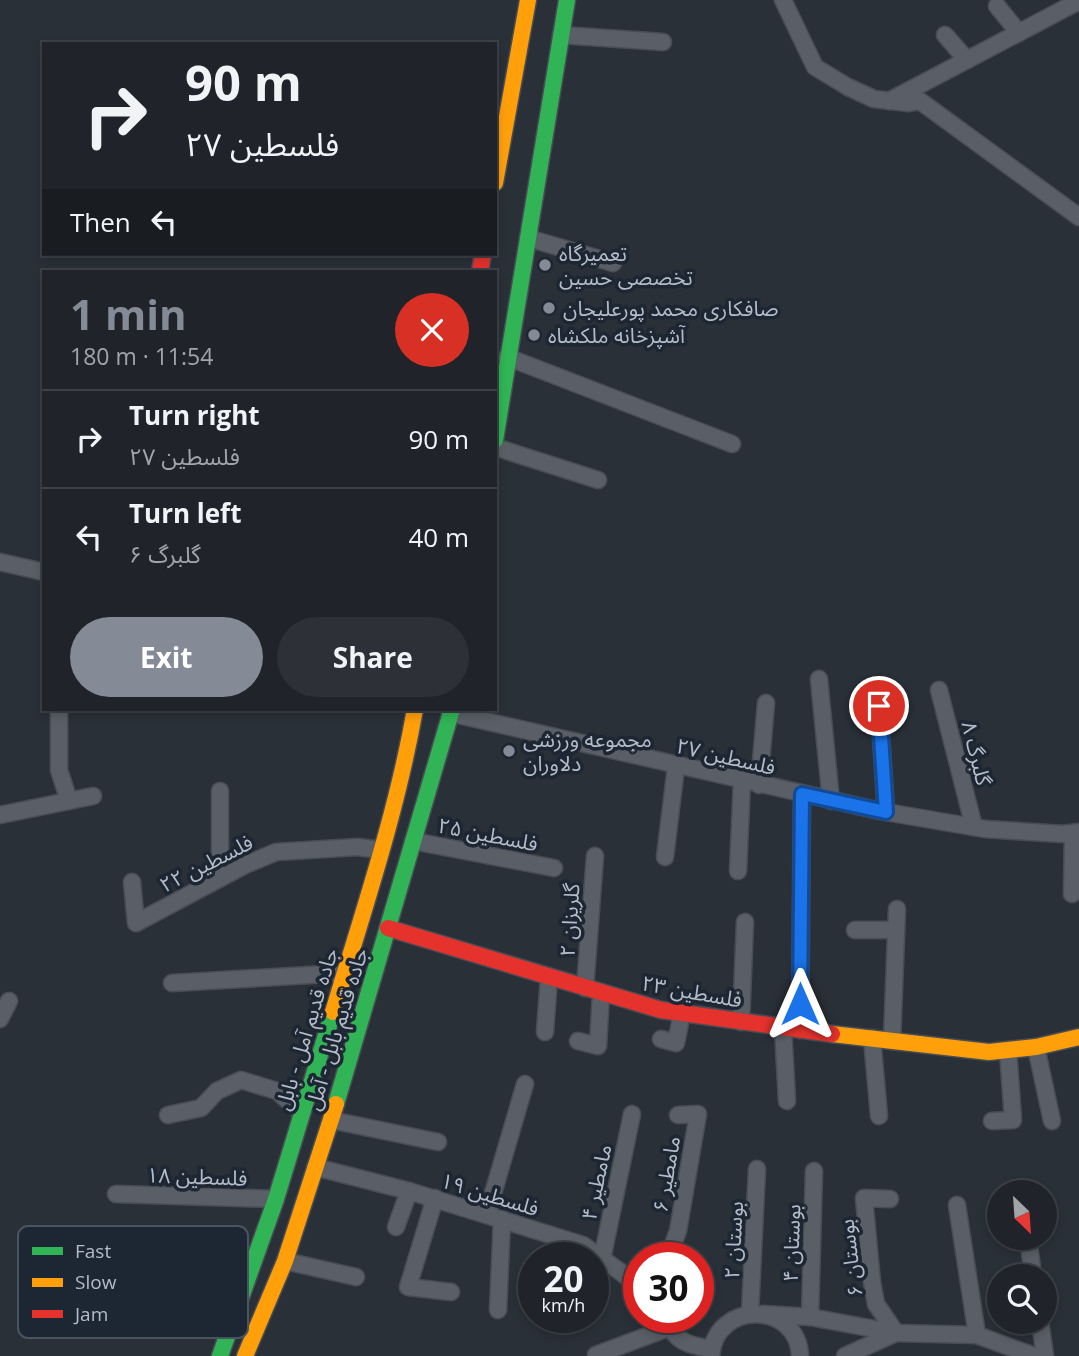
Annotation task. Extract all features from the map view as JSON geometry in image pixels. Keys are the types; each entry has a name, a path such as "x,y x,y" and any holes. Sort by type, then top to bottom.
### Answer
{"main road":[{"path":"497,172 528,0"},
{"path":"497,426 566,0"},
{"name":"جاده قدیم آمل - بابل","path":"248,1281 276,1199 381,850 408,748 415,711"},
{"name":"جاده قدیم بابل - آمل","path":"244,1356 285,1261 331,1120 451,711"},
{"name":"فلسطین ۲۳","path":"388,928 661,1010 783,1028 989,1052 1035,1047 1079,1037"},
{"name":"جاده قدیم آمل - بابل","path":"220,1356 227,1338"}],"street":[{"path":"783,0 814,67 874,99 909,103 920,101 1079,217"},
{"path":"889,101 1079,1"},
{"path":"998,6 1019,33"},
{"path":"561,35 663,42"},
{"path":"945,35 967,60"},
{"path":"527,238 613,263"},
{"path":"507,357 732,444"},
{"path":"497,448 598,480"},
{"path":"0,562 42,572"},
{"path":"819,679 831,801"},
{"name":"گلبرگ ۸","path":"939,690 974,827"},
{"path":"759,785 766,703"},
{"path":"879,706 886,812"},
{"path":"59,711 59,770 69,801"},
{"name":"فلسطین ۲۷","path":"451,711 676,766 886,812 974,827 1076,832"},
{"path":"665,858 676,766"},
{"path":"738,871 742,781"},
{"path":"220,791 220,878"},
{"path":"800,1030 802,794"},
{"path":"0,815 93,796"},
{"path":"1072,894 1076,832"},
{"name":"فلسطین ۲۵","path":"413,841 554,868"},
{"name":"فلسطین ۲۲","path":"132,882 136,923 220,878 276,852 358,847 381,850"},
{"name":"گلریزان ۲","path":"585,988 595,856"},
{"path":"892,1041 897,909"},
{"path":"741,1022 745,922"},
{"path":"855,930 896,930"},
{"path":"172,983 344,973"},
{"path":"545,1032 550,977"},
{"path":"578,1041 598,1046 601,993"},
{"path":"0,1018 9,1001"},
{"path":"661,1039 676,1043 682,1013"},
{"path":"783,1028 786,1101"},
{"path":"872,1038 879,1116"},
{"path":"1035,1047 1052,1121"},
{"path":"992,1121 1013,1120 1008,1050"},
{"path":"168,1115 201,1108 217,1091 241,1080 277,1091 302,1114"},
{"path":"498,1310 494,1216 526,1084"},
{"name":"مامطیر ۴","path":"606,1242 632,1114"},
{"name":"مامطیر ۶","path":"674,1242 698,1114 678,1115"},
{"path":"331,1120 438,1142"},
{"name":"فلسطین ۱۹","path":"315,1167 409,1191 574,1242"},
{"name":"بوستان ۲","path":"757,1168 757,1314"},
{"name":"بوستان ۴","path":"810,1317 814,1171"},
{"path":"396,1227 409,1191"},
{"name":"فلسطین ۱۸","path":"116,1194 276,1199"},
{"name":"بوستان ۶","path":"890,1199 864,1198 876,1304 896,1334"},
{"path":"435,1199 408,1287 452,1292"},
{"path":"957,1205 977,1335"},
{"path":"285,1261 356,1277"},
{"name":"فلسطین ۱۹","path":"609,1264 622,1273"},
{"path":"757,1314 776,1318 788,1327 796,1338 800,1356"},
{"path":"675,1333 688,1345 711,1353 717,1336 725,1325 737,1317 757,1314 810,1317 896,1334 977,1335 1034,1356"},
{"path":"596,1355 643,1333"},
{"path":"845,1356 896,1334"},
{"path":"1042,1334 1045,1356"}],"traffic: fast":[{"path":"497,428 567,0"},
{"path":"336,1104 451,711"},
{"path":"248,1278 276,1199 333,1012"},
{"path":"220,1356 226,1338"}],"traffic: slow":[{"path":"497,172 528,0"},
{"path":"333,1012 389,824 415,711"},
{"path":"832,1034 989,1052 1036,1047 1079,1037"},
{"path":"245,1356 285,1261 336,1104"}],"traffic: jam":[{"path":"480,270 483,256"},
{"path":"388,928 661,1010 832,1034"}],"place":[{"name":"تعمیرگاه تخصصی حسین","path":"545,265"},
{"name":"صافکاری محمد پورعلیجان","path":"549,308"},
{"name":"آشپزخانه ملکشاه","path":"534,335"},
{"name":"مجموعه ورزشی دلاوران","path":"509,751"}],"route":[{"path":"800,1004 802,794 886,812 879,706"}]}
